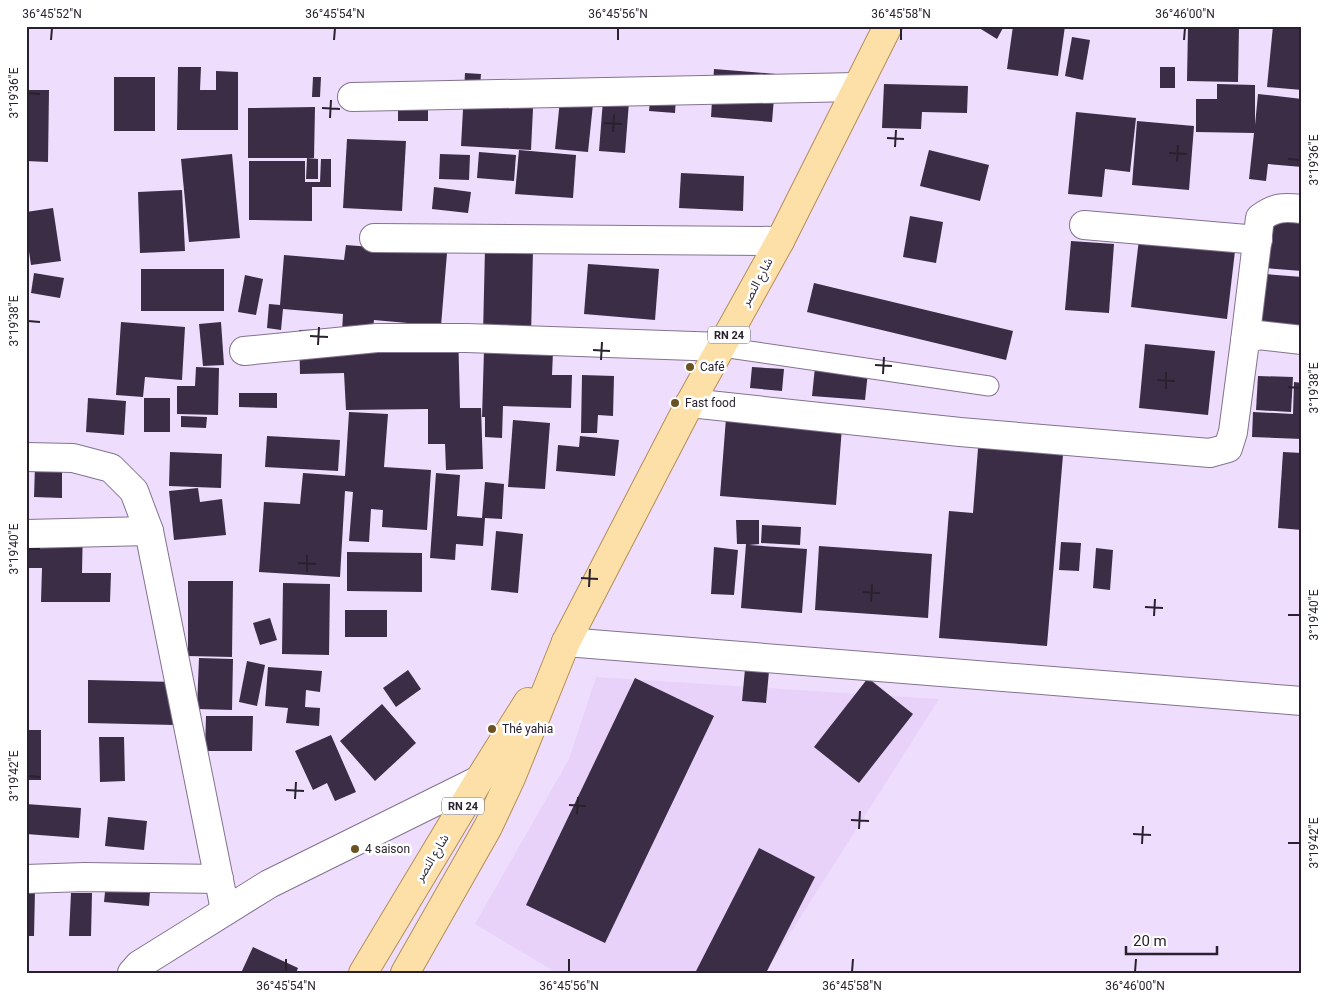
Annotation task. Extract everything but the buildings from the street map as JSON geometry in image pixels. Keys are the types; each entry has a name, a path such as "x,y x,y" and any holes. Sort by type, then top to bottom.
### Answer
{"main road":[{"name":"شارع النصر","path":"363,973 479,780 566,642 690,404 780,241 888,26"},
{"name":"شارع النصر","path":"405,973 497,810 566,642"}],"street":[{"path":"352,97 857,87"},
{"path":"690,404 960,432 1210,453 1228,448 1233,432 1260,218 1270,210 1302,209"},
{"path":"1084,225 1258,240"},
{"path":"374,238 780,241"},
{"path":"1245,341 1258,335 1302,340"},
{"path":"244,350 377,338 466,338 722,347"},
{"path":"26,457 74,458 111,468 134,491 149,531 225,910"},
{"path":"26,534 149,531"},
{"path":"566,642 1302,701"},
{"path":"132,973 139,965 269,884 479,780"},
{"path":"26,879 85,876 219,879"}],"lane":[{"path":"722,347 988,386"}],"shaded area":[{"path":"596,677 939,699 765,973 557,973 475,924 569,759"}],"place":[{"name":"Café","path":"690,367"},
{"name":"Fast food","path":"675,403"},
{"name":"Thé yahia","path":"492,729"},
{"name":"4 saison","path":"355,849"}]}
